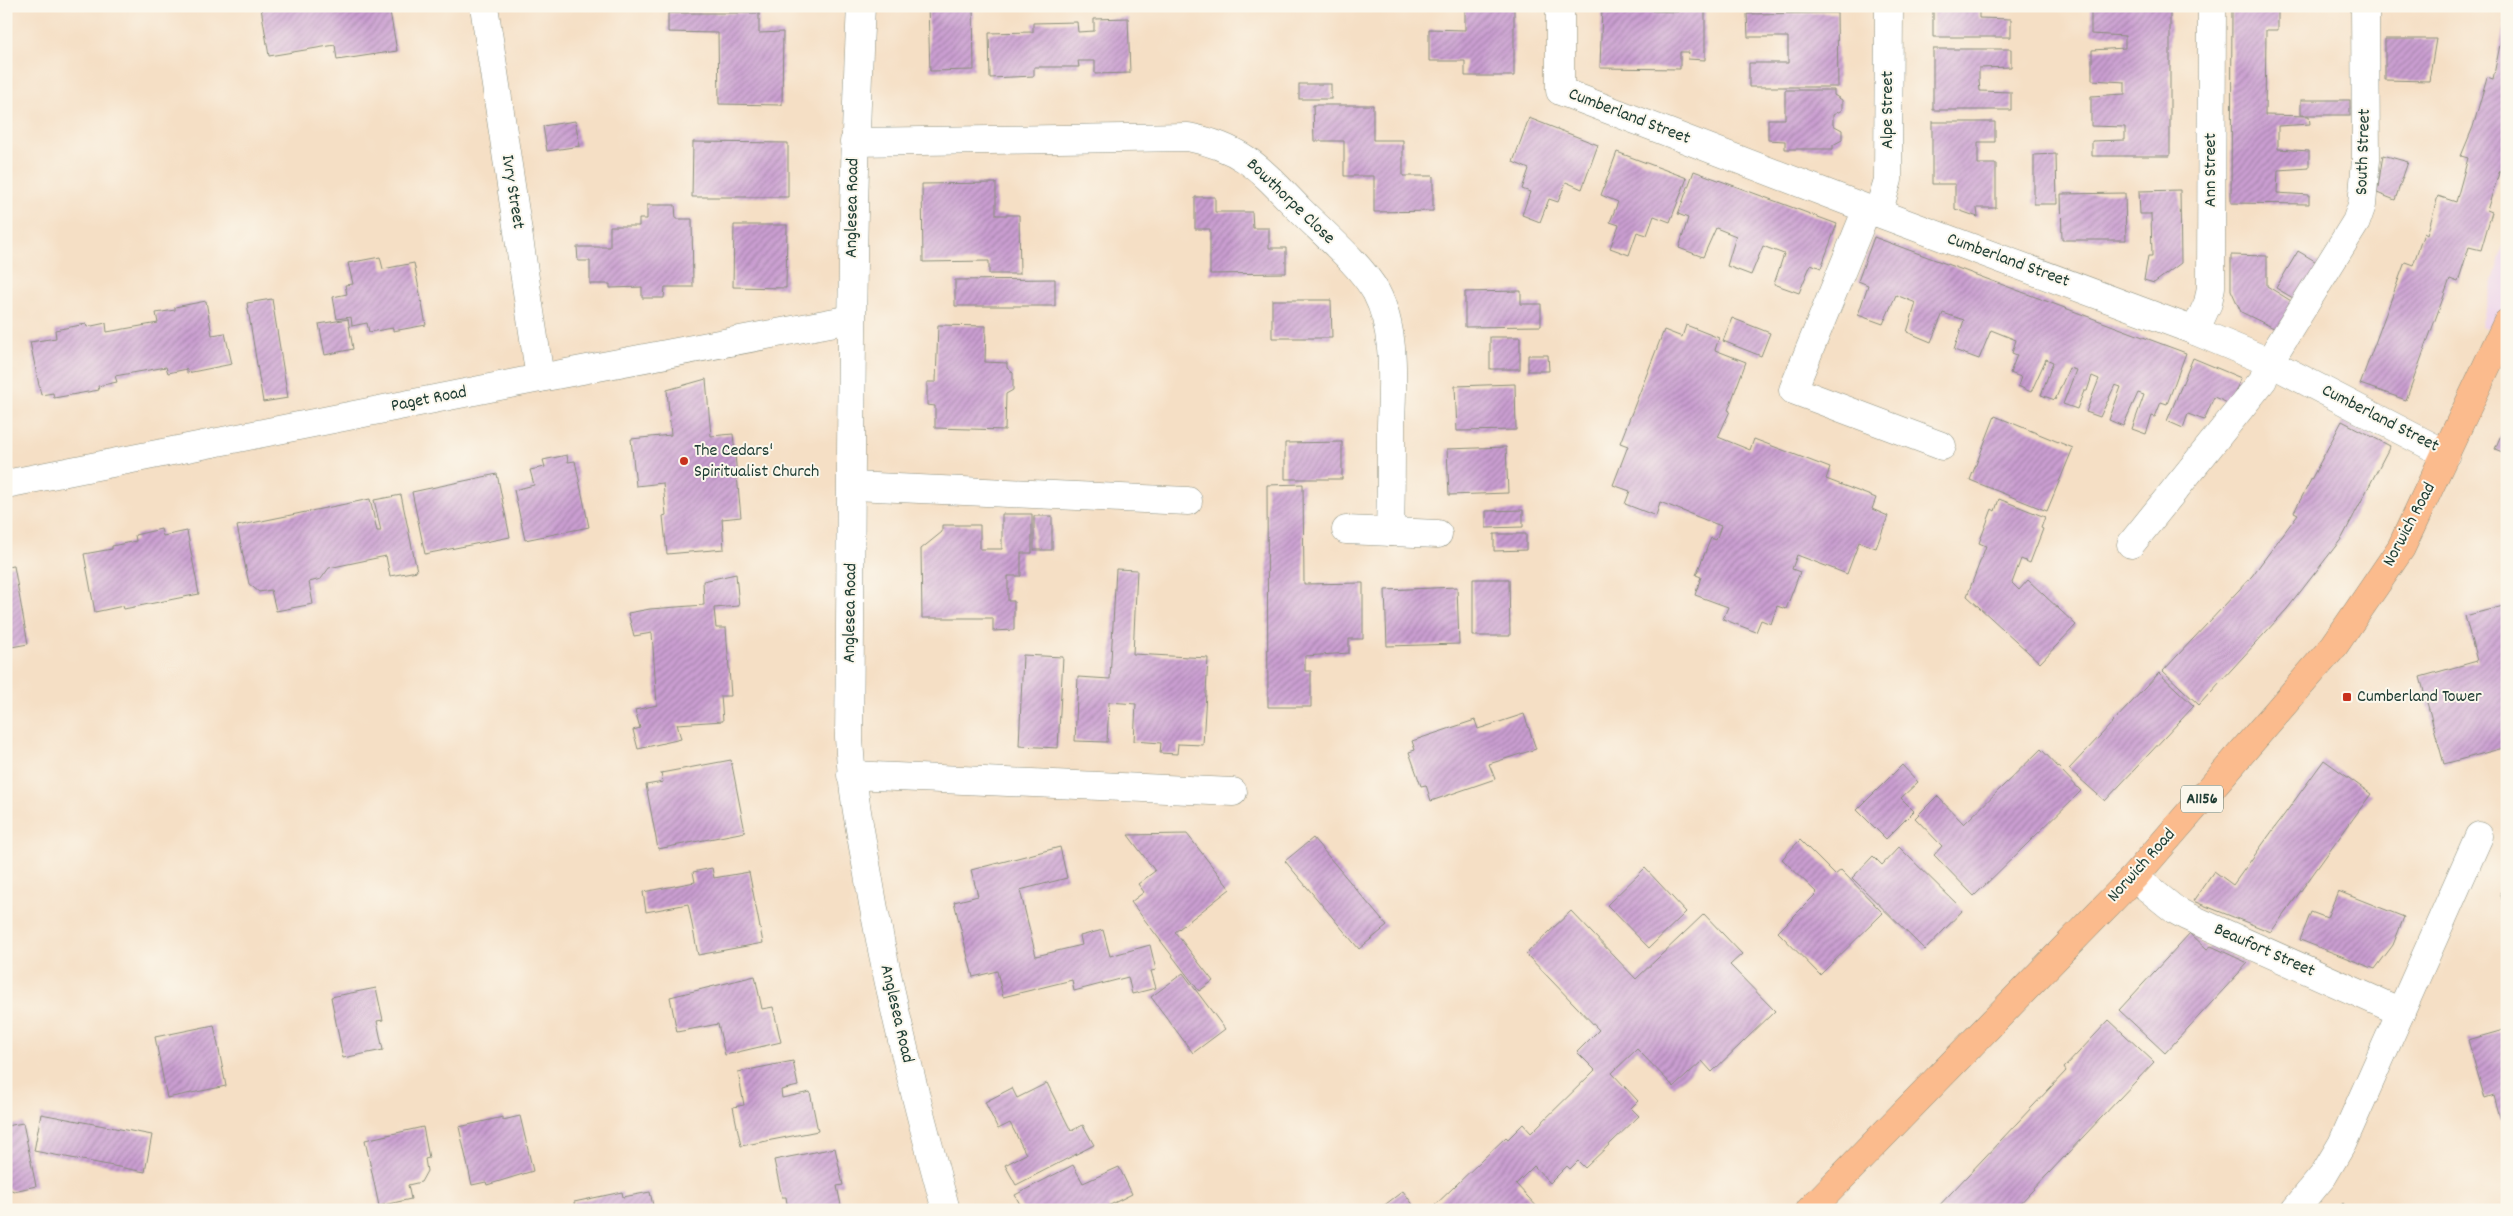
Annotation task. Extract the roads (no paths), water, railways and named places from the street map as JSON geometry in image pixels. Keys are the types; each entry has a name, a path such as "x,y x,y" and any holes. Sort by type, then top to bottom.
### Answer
{"main road":[{"name":"Norwich Road","path":"1810,1210 2134,877 2334,646 2401,548 2507,324"}],"street":[{"name":"Ivry Street","path":"484,6 540,378"},
{"name":"Anglesea Road","path":"861,6 854,142 849,737 851,775 876,921 910,1075 946,1210"},
{"name":"Cumberland Street","path":"1560,6 1560,90 1872,211 2196,331 2270,362 2446,454"},
{"name":"Alpe Street","path":"1889,6 1888,180 1872,211 1793,390 1942,446"},
{"name":"Ann Street","path":"2196,331 2208,303 2211,287 2212,6"},
{"name":"South Street","path":"2131,544 2263,380 2270,362 2346,242 2362,205 2366,160 2365,6"},
{"name":"Bowthorpe Close","path":"854,142 1188,137 1212,142 1233,150 1258,166 1358,269 1375,291 1384,311 1391,354 1390,532"},
{"name":"Paget Road","path":"6,484 540,378 852,319"},
{"path":"852,486 1188,501"},
{"path":"1346,530 1438,534"},
{"path":"851,775 1233,792"},
{"path":"2295,1210 2333,1162 2479,836"},
{"name":"Beaufort Street","path":"2134,877 2174,910 2401,1012"}],"place":[{"name":"The Cedars' Spiritualist Church","path":"684,461"},
{"name":"Cumberland Tower","path":"2347,697"}]}
